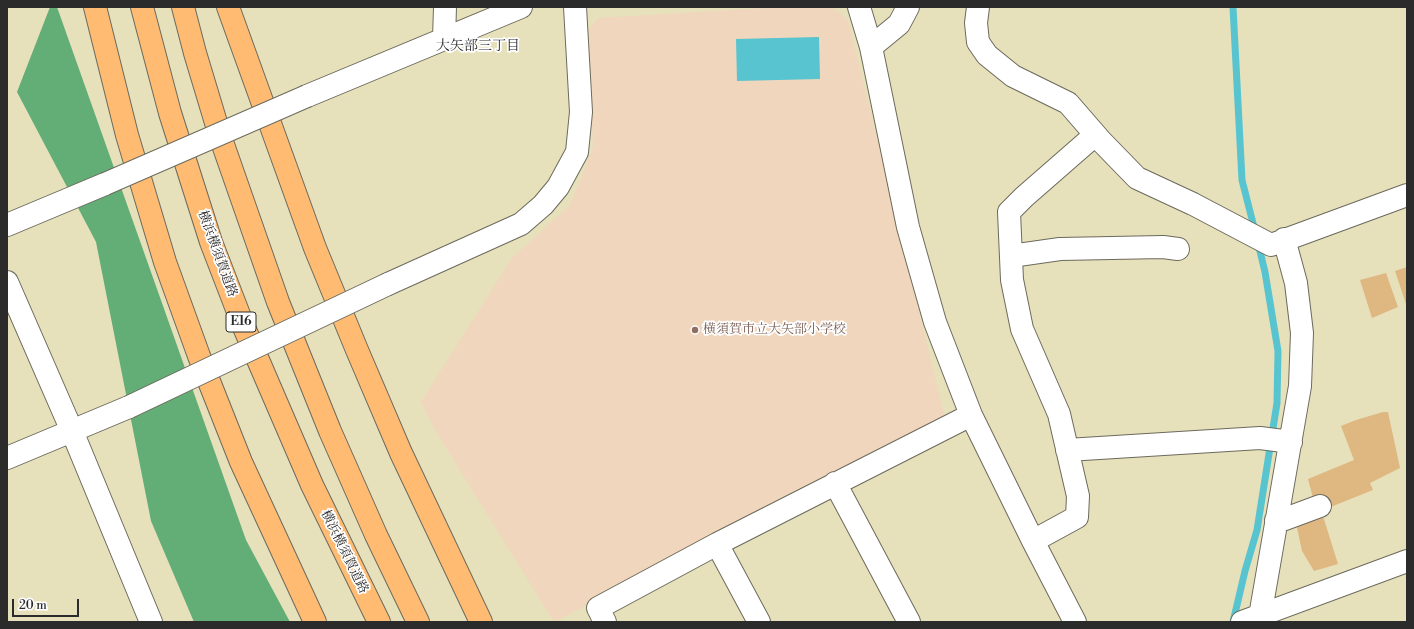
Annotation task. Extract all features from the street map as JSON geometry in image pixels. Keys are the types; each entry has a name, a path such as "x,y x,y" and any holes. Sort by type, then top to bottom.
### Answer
{"highway":[{"path":"95,7 127,136 165,262 199,356 241,462 315,622"},
{"name":"横浜横須賀道路","path":"142,7 170,113 211,242 243,325 312,485 379,622"},
{"path":"183,7 220,136 278,302 376,535 418,622"},
{"path":"228,7 315,248 401,454 481,622"}],"street":[{"path":"444,39 445,7"},
{"path":"7,225 307,96 521,7"},
{"path":"7,458 128,407 388,284 522,224 543,205 558,186 578,152 580,112 575,7"},
{"path":"859,7 871,47 908,227 935,322 971,415 1075,622"},
{"path":"871,47 899,24 908,7"},
{"path":"978,7 976,23 978,42 987,55 1013,76 1068,103 1095,135 1137,178 1193,204 1242,230 1278,242 1407,195"},
{"path":"1033,541 1077,518 1078,496 1059,414 1022,329 1012,280 1009,212 1095,135"},
{"path":"1254,620 1276,520 1287,442 1300,386 1302,333 1296,283 1278,242"},
{"path":"1011,256 1060,249 1163,247 1178,249"},
{"path":"7,282 72,431 152,622"},
{"path":"605,622 598,608 717,544 971,415"},
{"path":"1067,450 1260,438 1287,442"},
{"path":"835,483 909,622"},
{"path":"1276,520 1285,519 1320,506"},
{"path":"717,544 759,622"},
{"path":"1254,620 1407,561"}],"shaded area":[{"name":"横須賀市立大矢部小学校","path":"784,7 832,7 848,20 944,414 939,424 554,622 435,430 421,402 512,258 570,205 593,148 589,29 598,18"}],"green space":[{"path":"50,7 57,7 246,540 290,622 194,622 151,521 96,242 17,92"}],"water":[{"path":"819,37 820,79 737,81 736,39"}],"building":[{"path":"1407,267 1407,304 1406,304 1395,271"},
{"path":"1386,273 1398,307 1372,318 1360,280"},
{"path":"1383,412 1388,412 1400,468 1370,483 1373,490 1328,508 1314,502 1308,479 1354,460 1341,426"},
{"path":"1323,516 1338,564 1314,571 1302,551 1296,523"}],"waterway":[{"path":"1233,7 1242,180 1255,231"},
{"path":"1233,622 1245,571 1257,530 1277,403 1278,351 1265,272 1258,243"}],"place":[{"name":"横須賀市立大矢部小学校","path":"695,330"}],"district":[{"name":"大矢部三丁目","path":"478,47"}]}
